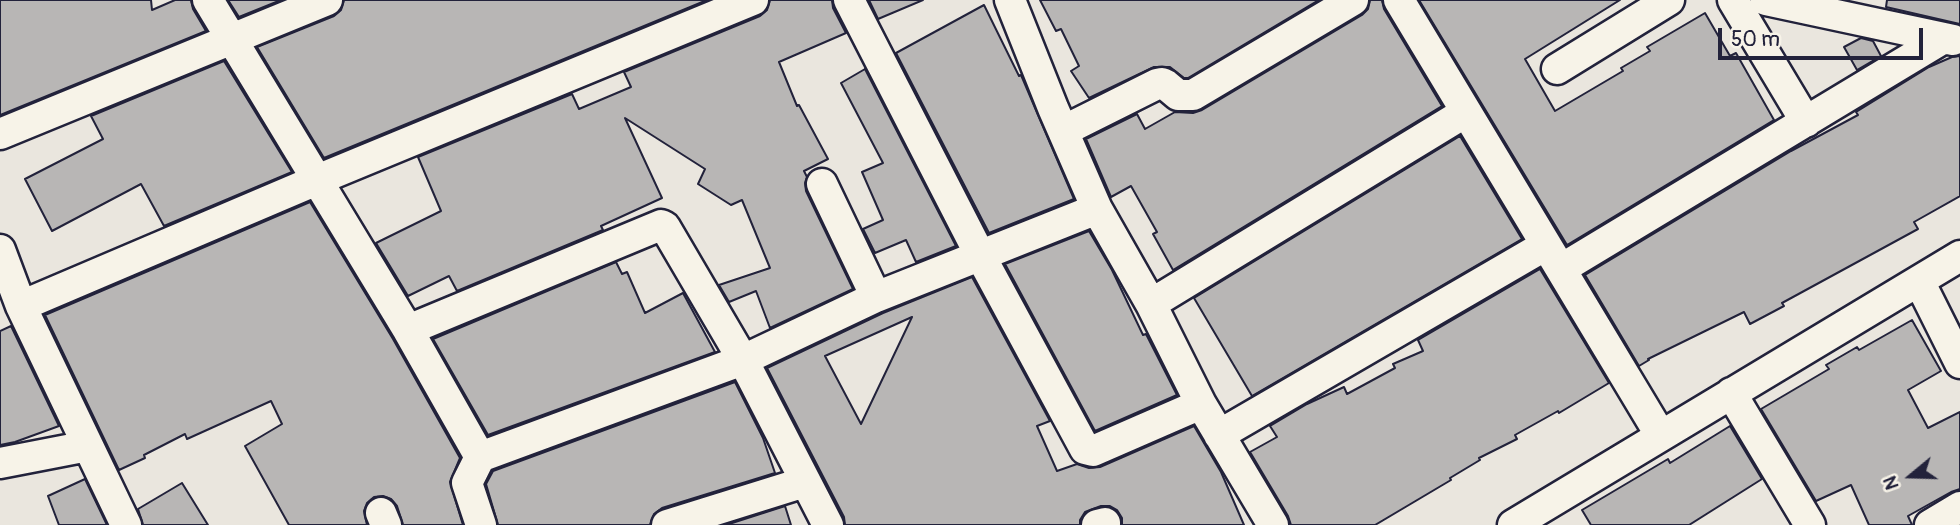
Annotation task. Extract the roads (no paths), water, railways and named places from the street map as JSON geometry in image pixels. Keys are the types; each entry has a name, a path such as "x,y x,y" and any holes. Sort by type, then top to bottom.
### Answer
{"street":[{"path":"208,0 408,330 480,457"},
{"path":"0,134 327,0"},
{"path":"21,306 753,0"},
{"path":"849,0 980,255 1085,449 1093,451 1201,404"},
{"path":"1063,131 1157,84 1166,85 1178,95 1193,94 1353,0"},
{"path":"1399,0 1661,436"},
{"path":"1557,69 1669,0"},
{"path":"1012,1 1097,209 1152,303 1201,404 1273,525"},
{"path":"1751,4 1952,40"},
{"path":"1751,4 1806,122"},
{"path":"1219,435 1806,122 1952,40"},
{"path":"1152,303 1466,112"},
{"path":"822,184 876,297"},
{"path":"472,522 467,484 480,457 743,360 876,297 1097,209"},
{"path":"408,330 661,225 665,227 743,360 828,525"},
{"path":"0,250 21,306 126,525"},
{"path":"1513,525 1960,256"},
{"path":"1919,281 1960,363"},
{"path":"1731,393 1810,525"},
{"path":"0,463 88,446"},
{"path":"667,525 805,482"},
{"path":"1930,525 1960,507"}]}
